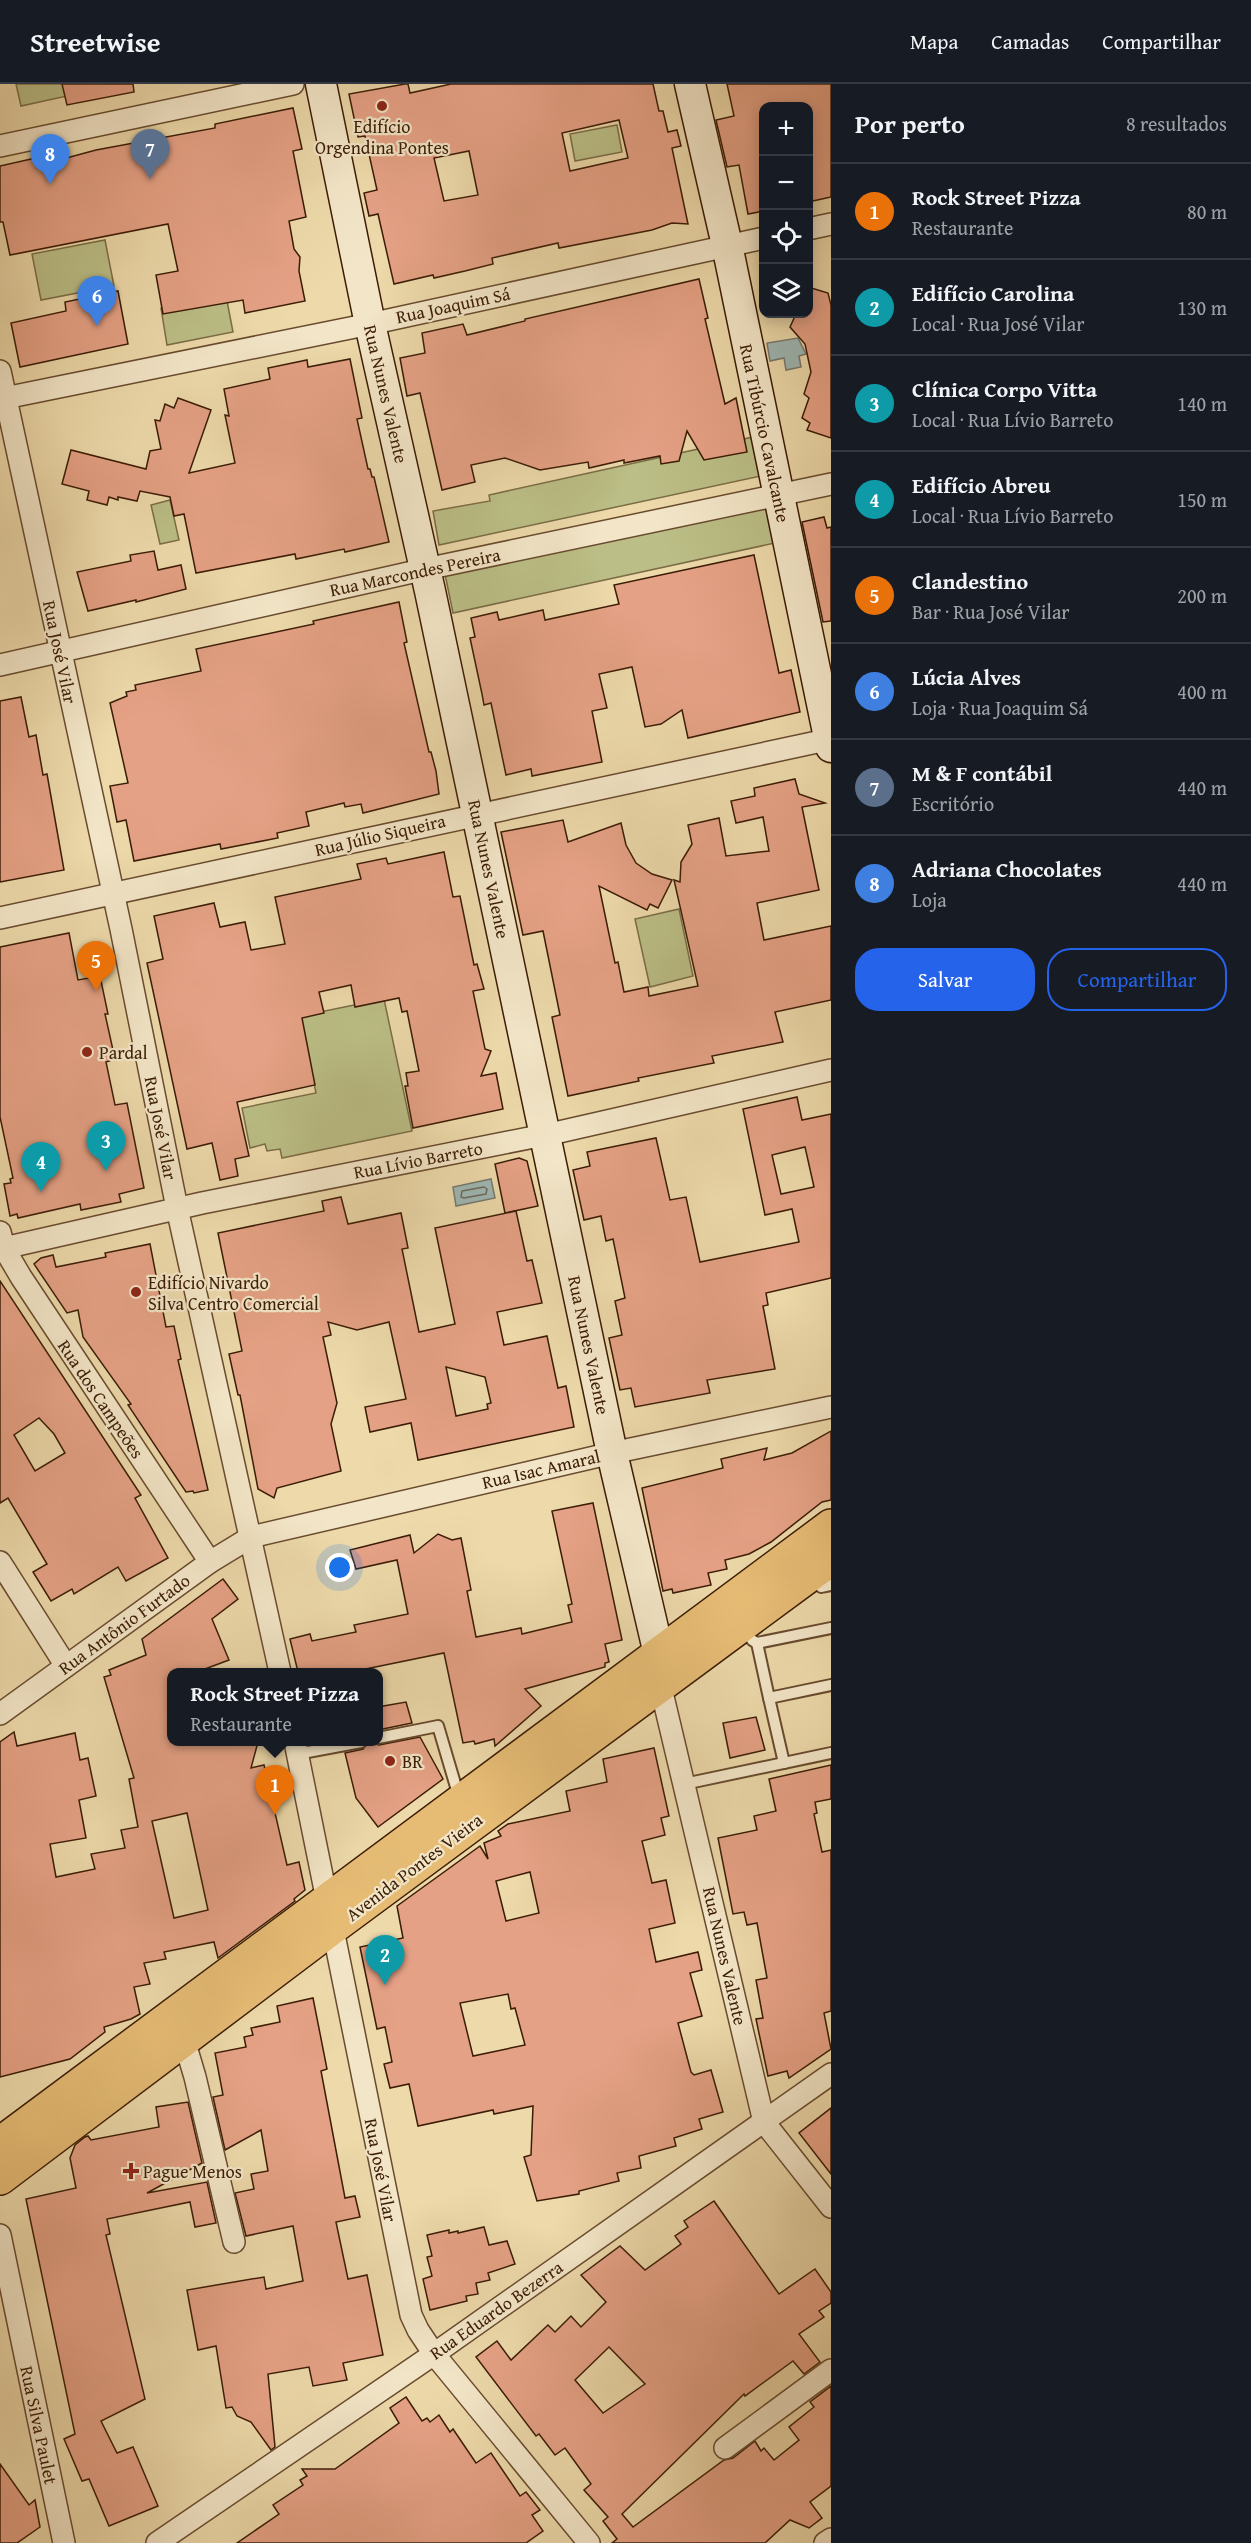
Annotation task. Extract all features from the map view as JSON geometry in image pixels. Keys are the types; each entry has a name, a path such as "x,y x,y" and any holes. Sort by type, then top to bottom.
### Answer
{"main road":[{"name":"Avenida Pontes Vieira","path":"0,2144 330,1914 660,1669 831,1526"},
{"name":"Avenida Pontes Vieira","path":"0,2178 184,2040 460,1801 660,1669 745,1637 824,1573"}],"street":[{"path":"0,146 292,84"},
{"name":"Rua Nunes Valente","path":"321,84 370,324 426,569 612,1453 684,1784 764,2122 831,2207"},
{"name":"Rua Tibúrcio Cavalcante","path":"690,84 830,742"},
{"path":"813,228 831,224"},
{"name":"Rua Joaquim Sá","path":"3,398 370,324 759,239"},
{"name":"Rua José Vilar","path":"0,371 3,398 113,895 177,1208 279,1668"},
{"name":"Rua Marcondes Pereira","path":"0,665 426,569 831,484"},
{"name":"Rua Júlio Siqueira","path":"0,918 477,814 830,742"},
{"name":"Rua Lívio Barreto","path":"2,1240 177,1208 545,1135 831,1070"},
{"name":"Rua dos Campeões","path":"2,1240 27,1287 210,1562"},
{"name":"Rua Isac Amaral","path":"251,1537 612,1453 831,1407"},
{"name":"Rua Antônio Furtado","path":"0,1714 210,1562 251,1537"},
{"path":"0,1562 66,1666"},
{"name":"Rua José Vilar","path":"296,1748 407,2300 418,2330 434,2354 584,2541"},
{"path":"184,2040 234,2242"},
{"name":"Rua Eduardo Bezerra","path":"157,2543 434,2354 831,2073"},
{"name":"Rua Silva Paulet","path":"0,2235 64,2543"},
{"path":"724,2448 831,2370"},
{"path":"825,2543 831,2539"}],"lane":[{"path":"784,1763 770,1698 745,1637 831,1628"},
{"path":"770,1698 831,1684"},
{"path":"383,1737 438,1726 460,1801"},
{"path":"296,1748 318,1746"},
{"path":"684,1784 831,1753"}],"green space":[{"path":"16,84 65,84 67,96 21,106"},
{"path":"617,125 622,152 575,161 570,134"},
{"path":"213,228 233,332 167,345 161,308 216,297"},
{"path":"105,240 114,286 41,300 32,254"},
{"path":"753,437 761,476 439,545 433,511 490,501 489,495"},
{"path":"170,500 179,540 160,544 151,505"},
{"path":"766,504 775,543 453,613 445,574"},
{"path":"679,909 693,976 650,987 635,919"},
{"path":"384,999 412,1131 282,1158 280,1149 267,1151 265,1144 250,1148 242,1108 316,1093 300,1016"}],"water":[{"path":"798,338 806,354 799,356 801,367 786,370 784,358 770,361 767,343"},
{"path":"491,1179 495,1198 456,1206 453,1187"}],"building":[{"path":"62,84 133,84 134,92 67,105"},
{"path":"405,84 408,84 410,93 451,84 653,84 659,111 663,111 668,132 677,130 681,146 672,148 688,224 672,223 652,230 559,248 558,243 492,258 493,264 434,278 433,275 394,284 378,214 369,216 364,193 377,190 365,136 358,137 349,94","holes":["619,120 628,158 570,171 562,133","469,151 478,195 444,201 434,158"]},
{"path":"727,84 831,84 831,197 813,201 813,102 759,102 759,212 748,214 739,165 727,167 716,120 734,116"},
{"path":"293,108 302,149 293,151 306,217 289,221 294,249 300,257 299,271 305,301 245,313 243,300 163,314 156,275 178,271 168,224 10,255 3,222 0,222 0,166 58,153 59,160 96,150 215,128 215,124"},
{"path":"699,279 708,318 705,319 725,404 736,398 747,452 704,460 687,431 679,461 661,464 660,456 624,463 624,460 589,468 588,462 540,470 505,458 471,465 475,482 442,490 420,393 407,396 400,358 425,353 422,333 463,324 467,335 525,321 525,319"},
{"path":"813,288 828,293 831,305 831,438 807,430 810,423 802,418 809,398 804,394 811,372 805,344 790,327 794,318 813,318"},
{"path":"118,291 128,344 20,367 11,323 66,311 65,302"},
{"path":"350,359 362,418 357,419 368,469 374,477 389,542 345,552 344,549 296,559 295,554 196,573 184,514 174,516 170,497 140,491 137,501 109,497 107,505 87,500 89,491 62,484 71,450 146,469 150,451 161,449 155,420 160,421 165,404 174,408 178,398 211,410 189,473 235,463 225,415 229,416 224,389 270,379 268,368 307,360 308,367"},
{"path":"824,517 827,528 831,527 831,621 823,622 802,522"},
{"path":"154,551 158,570 181,565 186,589 88,611 77,572 131,561 130,555"},
{"path":"754,555 779,673 791,670 800,712 688,738 682,710 661,724 645,727 632,667 599,674 607,708 592,711 602,762 532,776 531,769 506,775 491,703 484,705 470,638 475,637 471,618 497,612 499,620 543,610 545,620 619,604 614,585"},
{"path":"399,602 407,642 404,643 429,752 431,752 436,771 439,794 363,813 361,804 345,807 344,803 306,812 309,826 277,833 278,838 221,849 220,844 134,861 126,820 117,822 110,786 128,783 110,703 127,696 126,692 136,690 135,685 201,671 196,649 314,624 313,621"},
{"path":"21,697 29,737 36,735 43,775 47,774 64,870 0,882 0,701"},
{"path":"795,779 799,794 825,803 802,807 819,890 757,903 764,940 831,926 831,1000 775,1012 783,1042 712,1056 714,1063 638,1078 639,1081 568,1096 552,1017 560,1015 543,931 523,935 501,832 563,820 568,842 621,823 626,845 636,863 652,874 672,880 658,908 650,904 647,910 599,886 615,963 618,962 624,992 648,987 649,996 698,986 674,880 680,882 681,862 692,844 688,825 719,818 726,856 769,851 763,817 736,823 731,801 755,796 754,788"},
{"path":"444,852 453,897 460,896 474,965 477,964 484,989 473,991 485,1049 491,1051 481,1076 496,1073 503,1109 413,1128 405,1086 408,1086 406,1073 419,1071 407,1011 402,1012 399,998 355,1007 351,985 319,992 324,1013 302,1018 315,1085 237,1102 249,1156 235,1159 238,1176 220,1180 212,1143 187,1149 147,963 163,959 154,916 214,903 220,927 245,922 251,950 285,944 275,897 361,879 357,864 386,858 388,864"},
{"path":"69,933 78,980 100,976 108,1014 105,1014 115,1059 106,1062 115,1105 127,1103 144,1188 119,1194 121,1202 81,1210 80,1204 18,1218 17,1214 10,1216 4,1184 11,1183 10,1179 13,1178 0,1117 0,947"},
{"path":"797,1097 802,1120 831,1114 831,1278 766,1293 768,1305 763,1306 775,1369 707,1380 710,1393 635,1407 631,1388 620,1390 609,1338 622,1335 615,1301 625,1298 613,1239 606,1241 601,1216 584,1220 573,1170 590,1166 587,1152 656,1138 670,1200 686,1197 700,1262 799,1242 792,1209 765,1215 743,1109","holes":["805,1147 814,1187 781,1194 772,1155"]},
{"path":"519,1158 527,1161 538,1206 505,1213 495,1164"},
{"path":"341,1197 348,1224 401,1213 408,1248 402,1249 419,1332 455,1324 435,1228 516,1211 527,1261 532,1260 542,1303 497,1312 504,1345 547,1336 558,1388 566,1386 574,1427 418,1460 411,1423 370,1432 365,1407 406,1399 389,1322 357,1330 328,1322 331,1335 323,1337 337,1403 331,1424 341,1471 277,1488 274,1498 258,1489 240,1395 238,1395 229,1354 242,1351 218,1233 324,1211 322,1201","holes":["446,1367 485,1377 491,1403 487,1404 488,1409 456,1416"]},
{"path":"150,1244 166,1327 174,1326 181,1359 178,1360 208,1490 194,1493 193,1491 186,1492 128,1405 131,1404 83,1337 78,1310 67,1313 34,1264 41,1258 53,1255 56,1267 106,1257 105,1253"},
{"path":"0,1281 141,1495 135,1498 168,1558 126,1581 118,1567 74,1594 72,1589 51,1601 33,1572 47,1564 8,1498 0,1503","holes":["39,1418 54,1434 65,1453 35,1471 14,1435"]},
{"path":"831,1431 831,1500 822,1502 771,1542 749,1554 725,1560 727,1569 708,1573 711,1585 673,1593 672,1589 663,1591 642,1488 723,1468 721,1459 767,1448 764,1460 792,1453"},
{"path":"593,1503 622,1640 605,1644 609,1662 605,1663 605,1667 525,1689 541,1706 495,1746 494,1739 475,1744 474,1741 463,1743 444,1653 371,1668 297,1668 290,1639 310,1634 312,1641 356,1632 354,1625 408,1614 397,1560 356,1569 350,1550 410,1535 414,1553 438,1534 452,1540 461,1538 471,1590 467,1591 476,1637 521,1628 522,1634 572,1622 568,1605 572,1604 552,1511"},
{"path":"223,1579 238,1599 212,1619 229,1660 208,1668 167,1668 167,1746 257,1746 251,1768 264,1765 287,1865 299,1862 305,1890 294,1899 295,1901 218,1958 214,1942 164,1952 166,1959 144,1963 150,1984 134,1987 140,2014 104,2027 105,2032 70,2059 0,2077 0,1742 14,1732 17,1746 75,1733 80,1760 88,1758 96,1796 79,1800 86,1838 50,1844 56,1877 95,1869 91,1854 125,1848 121,1830 138,1827 129,1779 134,1778 104,1677 111,1675 109,1670 146,1655 142,1639","holes":["187,1813 208,1910 174,1918 152,1821"]},
{"path":"406,1702 412,1723 383,1729 383,1706"},
{"path":"756,1717 765,1750 730,1758 723,1723"},
{"name":"BR","path":"420,1737 443,1779 378,1827 356,1798 345,1753 363,1749 365,1746"},
{"path":"654,1748 669,1816 661,1818 665,1835 642,1841 652,1883 666,1880 675,1923 649,1929 656,1962 698,1952 702,1970 690,1973 702,2016 678,2023 691,2072 694,2075 711,2070 723,2112 699,2119 702,2129 674,2138 676,2146 639,2156 641,2168 617,2173 619,2181 579,2191 579,2194 537,2201 524,2157 531,2155 533,2106 494,2114 493,2110 418,2126 409,2084 390,2088 384,2064 392,2062 385,2027 377,2029 360,1947 403,1938 397,1906 480,1846 488,1859 484,1843 501,1836 498,1831 508,1824 570,1811 566,1791 607,1782 603,1759","holes":["530,1872 539,1913 506,1921 496,1881","508,1994 511,2009 515,2008 525,2045 473,2056 460,2003"]},
{"path":"831,1765 831,1799 815,1802 817,1813 814,1814 822,1852 831,1850 831,2011 824,2013 831,2049 789,2078 787,2071 768,2076 756,2019 763,2018 756,1980 767,1978 757,1923 747,1925 744,1912 733,1914 718,1838 757,1830 754,1816 776,1811 769,1779"},
{"path":"313,1998 327,2069 321,2071 345,2198 355,2196 360,2217 336,2222 348,2279 367,2275 383,2355 343,2363 347,2380 313,2386 309,2367 268,2374 275,2447 271,2450 251,2422 237,2416 232,2407 226,2408 216,2346 198,2350 187,2290 264,2277 266,2289 303,2281 293,2226 246,2236 235,2193 254,2189 251,2174 268,2171 261,2130 225,2150 213,2097 223,2095 215,2053 246,2047 244,2037 253,2035 251,2028 280,2022 277,2006"},
{"path":"188,2102 202,2163 147,2193 207,2182 216,2223 195,2227 190,2202 107,2219 110,2234 106,2235 145,2399 101,2421 117,2453 133,2447 158,2506 109,2526 89,2479 82,2481 64,2439 75,2434 26,2199 76,2188 70,2158 75,2145 85,2137 88,2136 91,2140 159,2127 156,2107"},
{"path":"831,2108 831,2174 799,2133"},
{"path":"714,2201 779,2294 815,2269 831,2292 831,2303 819,2311 824,2317 799,2334 820,2362 804,2374 793,2361 745,2396 744,2394 622,2514 633,2527 724,2460 733,2458 755,2441 761,2451 764,2448 774,2460 799,2440 789,2427 814,2407 810,2402 831,2386 831,2486 810,2502 822,2518 809,2528 790,2520 765,2543 612,2543 617,2539 603,2521 608,2517 584,2490 591,2484 565,2448 555,2455 539,2434 536,2436 476,2357 497,2341 511,2360 548,2325 555,2332 571,2316 581,2327 606,2302 581,2275 620,2246 645,2270 681,2244 675,2236 688,2227 684,2221","holes":["609,2347 645,2384 603,2413 575,2380"]},
{"path":"484,2227 489,2245 507,2241 515,2264 488,2273 490,2280 476,2283 478,2294 466,2296 467,2301 430,2310 423,2279 432,2276 427,2257 432,2256 427,2235 449,2230 449,2233 458,2231 458,2233"},
{"path":"406,2397 422,2421 427,2418 430,2422 439,2415 450,2432 453,2429 476,2463 491,2453 520,2496 526,2492 540,2510 532,2515 543,2531 526,2543 237,2543 279,2514 273,2505 303,2485 300,2480 307,2476 302,2469 335,2469 399,2423 390,2408"},
{"path":"0,2464 29,2505 35,2500 40,2527 17,2543 0,2543"}],"place":[{"name":"Edifício Orgendina Pontes","path":"382,106"},
{"name":"M & F contábil","path":"150,179"},
{"name":"Adriana Chocolates","path":"50,184"},
{"name":"Lúcia Alves","path":"97,326"},
{"name":"Clandestino","path":"96,991"},
{"name":"Pardal","path":"87,1052"},
{"name":"Clínica Corpo Vitta","path":"106,1171"},
{"name":"Edifício Abreu","path":"41,1192"},
{"name":"Edifício Nivardo Silva Centro Comercial","path":"136,1292"},
{"name":"BR","path":"390,1761"},
{"name":"Rock Street Pizza","path":"275,1815"},
{"name":"Edifício Carolina","path":"385,1985"},
{"name":"Pague Menos","path":"131,2171"}]}
